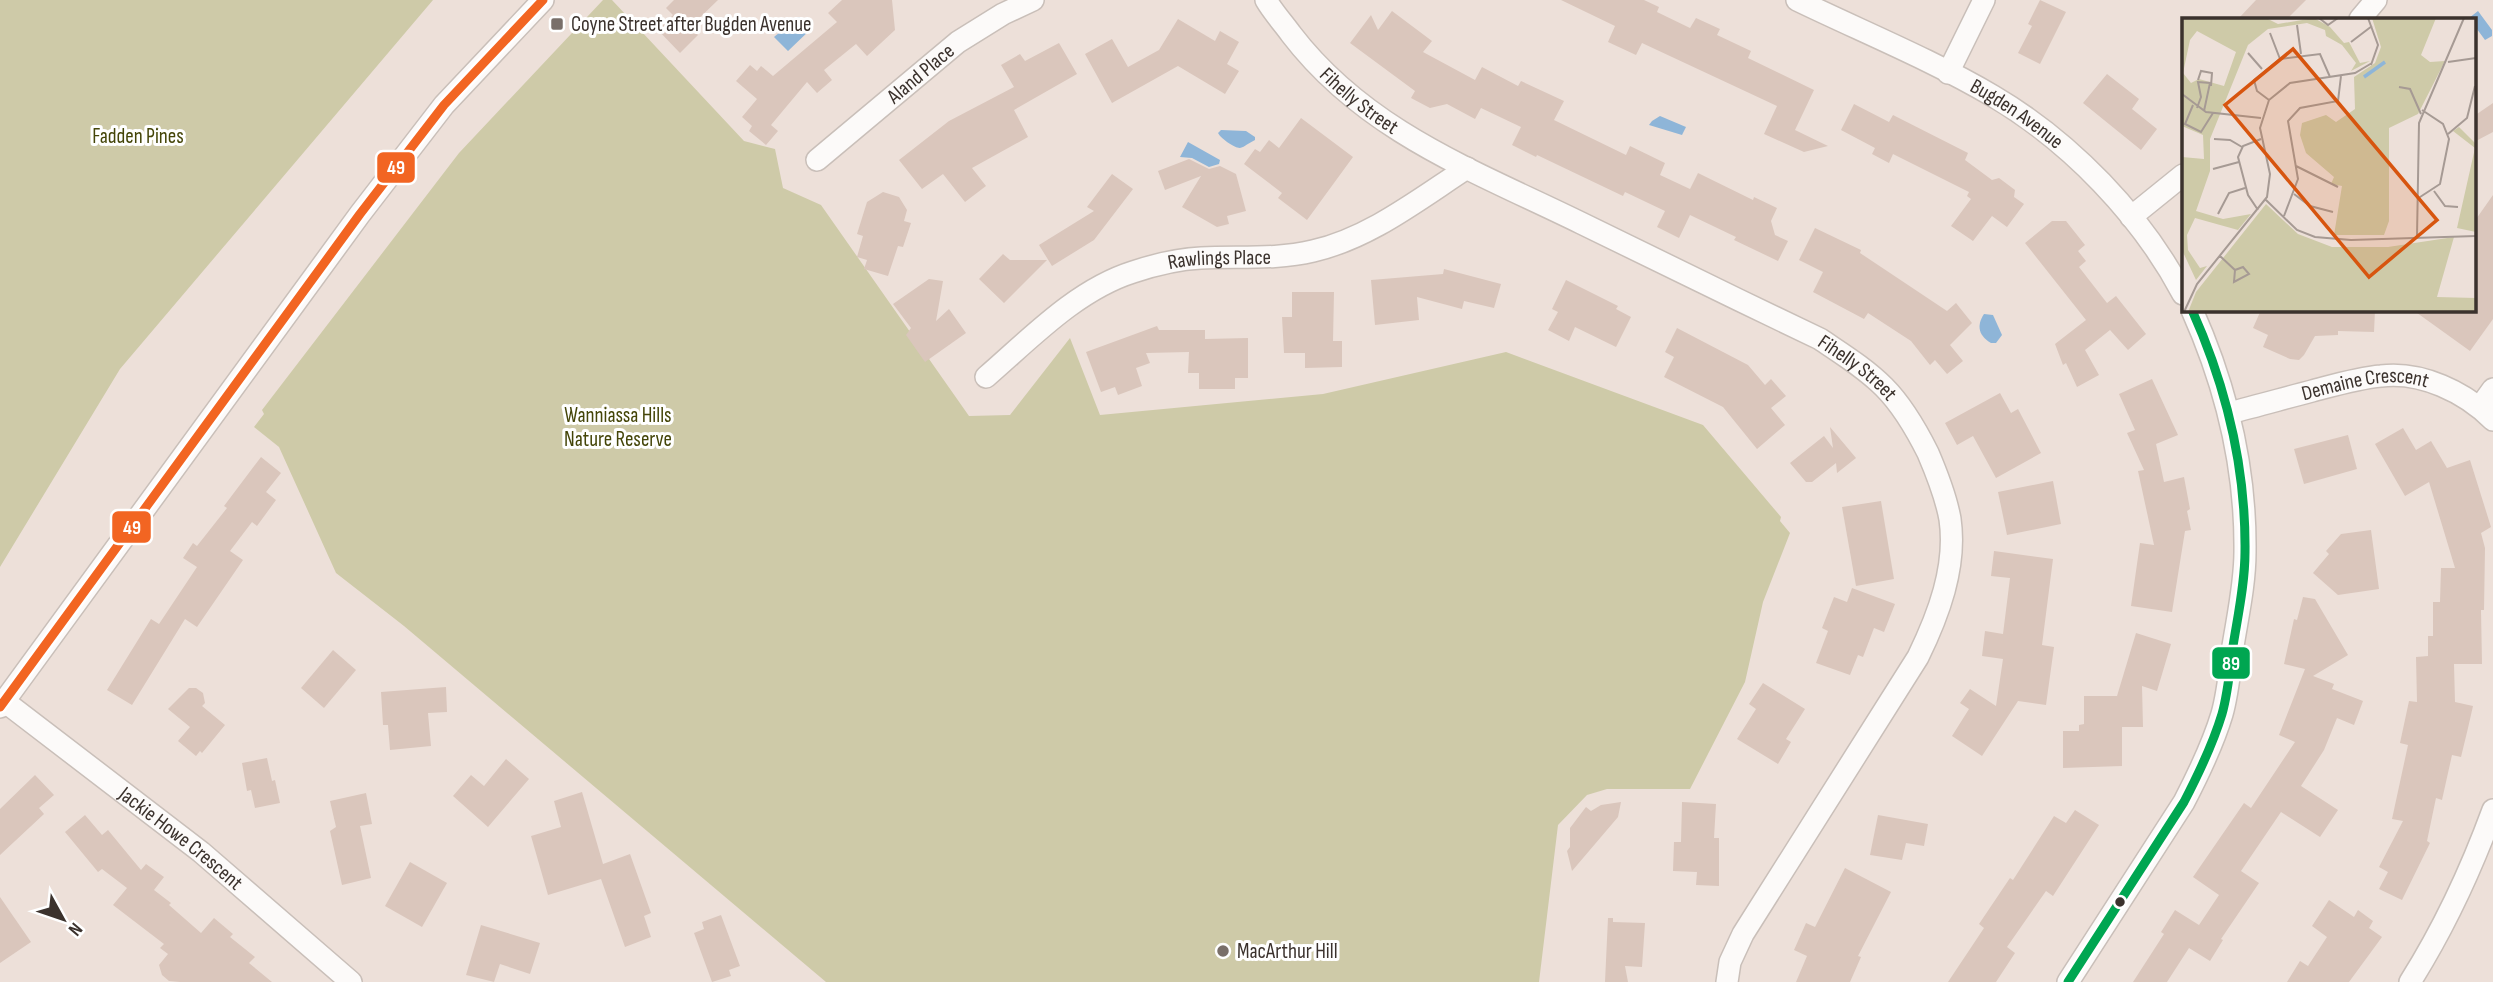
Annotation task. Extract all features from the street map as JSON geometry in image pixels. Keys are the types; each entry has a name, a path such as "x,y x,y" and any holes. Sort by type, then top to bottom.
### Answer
{"street":[{"path":"2,704 368,203 444,104 542,0"},
{"name":"Aland Place","path":"817,160 958,42 1003,14 1033,0"},
{"name":"Fihelly Street","path":"1266,0 1301,47 1344,92 1408,138 1820,339 1858,364 1885,387 1914,424 1938,477 1950,519 1950,555 1936,620 1918,657 1743,934 1730,962 1727,982"},
{"name":"Bugden Avenue","path":"1797,0 1991,94 2049,134 2092,174 2131,217 2182,292"},
{"path":"1948,73 1984,0"},
{"path":"2361,18 2376,0"},
{"name":"Rawlings Place","path":"986,377 1073,303 1111,280 1176,261 1269,257 1312,251 1353,238 1467,168"},
{"path":"2131,217 2182,177"},
{"path":"2068,982 2190,780 2221,715 2243,588 2244,517 2229,413 2214,362 2193,312"},
{"name":"Demaine Crescent","path":"2229,413 2353,380 2384,375 2416,378 2449,389 2486,413"},
{"path":"2486,413 2493,389"},
{"name":"Jackie Howe Crescent","path":"2,704 201,852 327,974 351,982"},
{"path":"2410,982 2447,918 2482,842 2493,810"},
{"path":"2054,982 2139,862"}],"green space":[{"name":"Fadden Pines","path":"0,0 433,0 120,369 0,567"},
{"name":"Wanniassa Hills Nature Reserve","path":"603,0 612,0 744,141 775,149 783,188 821,205 969,416 1010,415 1070,338 1100,415 1323,394 1506,352 1703,425 1781,517 1780,521 1790,533 1763,602 1745,682 1690,789 1607,789 1587,795 1558,825 1539,982 826,982 404,626 336,573 279,447 254,427 264,414 262,410 459,153"}],"water":[{"path":"2478,11 2492,30 2492,36 2485,40 2476,28 2476,18 2469,18"},
{"path":"801,17 812,28 788,51 774,37 794,18"},
{"path":"1660,116 1686,127 1682,135 1649,125"},
{"path":"1221,130 1246,131 1255,137 1255,140 1239,148 1221,137 1218,133"},
{"path":"1188,142 1220,160 1219,164 1209,167 1192,158 1180,157"},
{"path":"1984,314 1993,315 2002,335 1996,343 1991,343 1981,334 1980,323"}],"building":[{"path":"674,0 718,0 690,27 698,35 680,53 658,30 673,15 666,8"},
{"path":"842,0 892,0 895,30 867,56 856,44 824,70 832,80 817,93 807,82 771,125 778,131 766,145 749,131 752,126 742,117 757,99 736,81 750,65 757,71 761,66 773,76 837,22 828,13"},
{"path":"1561,0 1644,0 1659,7 1657,12 1690,28 1696,18 1720,29 1717,35 1751,51 1748,58 1814,90 1795,130 1828,146 1804,152 1764,134 1777,106 1642,43 1636,55 1608,42 1615,26"},
{"path":"2040,0 2066,12 2040,64 2018,53 2032,26 2028,24"},
{"path":"2256,0 2306,0 2288,18 2239,18"},
{"path":"1392,11 1432,41 1423,52 1475,80 1482,67 1518,86 1521,81 1564,101 1554,120 1626,155 1630,146 1665,163 1660,175 1690,189 1698,173 1753,200 1754,197 1777,208 1771,221 1775,235 1788,241 1778,261 1690,215 1679,238 1657,227 1665,211 1625,192 1623,196 1512,145 1521,127 1481,108 1475,119 1447,104 1430,108 1411,98 1415,91 1350,43 1371,15 1378,30"},
{"path":"1178,19 1215,41 1220,31 1239,42 1227,64 1239,71 1225,94 1178,66 1112,103 1085,54 1112,39 1128,67 1159,50"},
{"path":"1059,43 1077,74 1014,110 1028,137 972,168 986,186 965,202 943,174 922,189 899,160 949,121 1014,87 1001,65 1020,54 1025,61"},
{"path":"2107,74 2139,99 2132,109 2157,129 2141,150 2083,103"},
{"path":"2493,103 2493,132 2476,141 2476,115"},
{"path":"1854,104 1889,122 1893,115 1968,153 1965,160 1992,180 1999,178 2015,190 2014,197 2024,204 2007,227 1992,216 1973,241 1951,226 1971,199 1967,196 1969,192 1893,154 1889,163 1872,154 1875,148 1841,130"},
{"path":"1301,118 1353,157 1307,220 1278,198 1282,193 1244,164 1255,149 1260,152 1269,140 1279,148"},
{"path":"1189,159 1209,169 1220,166 1236,174 1246,211 1227,216 1229,224 1217,227 1182,207 1201,176 1165,190 1158,171"},
{"path":"1112,174 1133,189 1094,240 1052,266 1039,245 1094,211 1087,207"},
{"path":"883,192 899,197 907,210 904,221 911,223 903,247 898,246 888,276 864,269 867,260 857,257 863,236 857,234 867,202"},
{"path":"2493,195 2493,319 2470,351 2416,312 2476,312 2476,219"},
{"path":"2052,221 2066,221 2085,245 2078,251 2086,261 2079,267 2107,303 2116,296 2146,334 2128,350 2110,330 2085,350 2099,375 2077,387 2066,363 2063,365 2055,344 2086,320 2025,243"},
{"path":"1815,228 1861,250 1860,253 1947,311 1956,303 1972,323 1950,345 1963,361 1947,374 1935,360 1930,365 1911,341 1868,313 1864,319 1813,292 1823,272 1799,260"},
{"path":"1003,254 1010,260 1047,260 1004,303 979,279"},
{"path":"1444,269 1501,284 1494,308 1464,301 1462,309 1417,297 1419,320 1375,325 1371,280 1443,274"},
{"path":"929,279 943,281 936,321 949,309 966,333 925,362 906,335 911,328 893,304"},
{"path":"1566,280 1618,306 1616,309 1631,317 1616,347 1575,327 1569,341 1548,330 1558,312 1552,309"},
{"path":"1292,292 1334,292 1333,341 1342,341 1342,367 1305,368 1305,353 1284,353 1282,317 1292,317"},
{"path":"2260,312 2375,312 2374,332 2338,331 2338,335 2315,336 2299,360 2290,359 2263,347 2268,335 2253,328"},
{"path":"1157,326 1159,330 1205,330 1205,339 1248,338 1248,378 1235,378 1235,389 1199,389 1199,373 1188,373 1189,352 1146,353 1150,363 1136,368 1142,386 1118,395 1115,387 1101,392 1086,352"},
{"path":"1677,328 1748,365 1765,385 1771,379 1786,396 1771,408 1785,425 1757,449 1723,407 1664,377 1674,357 1665,352"},
{"path":"2152,379 2178,435 2156,444 2164,482 2184,477 2190,509 2187,511 2191,530 2185,531 2172,612 2131,606 2140,543 2154,545 2138,471 2144,470 2127,433 2135,430 2119,394"},
{"path":"2000,393 2011,413 2018,409 2041,453 1996,478 1973,436 1957,445 1945,423"},
{"path":"1830,427 1856,458 1837,473 1836,463 1812,482 1806,482 1790,463 1824,436 1833,448"},
{"path":"2403,428 2416,450 2431,441 2447,468 2470,460 2491,527 2481,533 2485,548 2484,610 2481,610 2482,664 2454,664 2455,702 2473,706 2468,728 2461,757 2452,755 2442,800 2436,798 2427,841 2430,843 2402,900 2379,889 2388,872 2379,867 2403,821 2392,819 2408,745 2400,743 2409,701 2417,702 2416,657 2428,656 2428,636 2433,636 2433,602 2440,602 2441,568 2455,568 2429,482 2405,496 2375,444"},
{"path":"2348,435 2357,469 2304,484 2294,449"},
{"path":"261,457 281,473 266,492 276,500 257,526 252,522 230,551 243,560 197,627 185,619 132,705 107,690 151,619 159,624 197,567 183,558 193,543 197,546 227,508 224,506"},
{"path":"2053,481 2061,524 2007,535 1998,492"},
{"path":"1881,501 1894,579 1856,586 1842,507"},
{"path":"2371,530 2379,589 2338,595 2313,573 2329,554 2326,551 2341,534"},
{"path":"1994,551 2053,559 2042,645 2054,647 2046,705 2018,701 1982,756 1952,736 1969,709 1960,703 1970,689 1996,706 2003,659 1982,656 1985,631 2003,634 2010,578 1991,576"},
{"path":"1852,588 1895,604 1884,632 1874,628 1863,657 1858,655 1850,675 1816,663 1828,631 1822,628 1834,597 1847,602"},
{"path":"2303,597 2315,599 2348,655 2313,676 2334,684 2332,689 2363,701 2354,725 2337,718 2324,750 2301,786 2338,810 2320,837 2281,812 2241,871 2259,883 2221,939 2223,940 2210,961 2189,948 2167,982 2133,982 2164,934 2161,932 2175,910 2199,925 2219,895 2193,877 2244,803 2251,808 2295,742 2279,735 2305,669 2284,664 2294,619 2297,620"},
{"path":"2136,633 2171,644 2157,691 2142,686 2143,727 2122,727 2122,766 2063,768 2063,731 2079,731 2079,725 2084,724 2084,696 2117,696"},
{"path":"333,650 356,670 324,708 301,688"},
{"path":"1763,683 1805,709 1786,739 1791,742 1778,764 1737,739 1756,709 1749,704"},
{"path":"446,687 447,712 428,713 431,746 390,750 388,725 383,725 381,692"},
{"path":"189,688 196,688 203,693 205,703 202,706 225,725 202,753 200,751 196,756 178,741 190,727 168,709"},
{"path":"267,758 280,803 255,808 251,790 247,791 242,763"},
{"path":"506,759 529,779 488,827 453,796 471,775 484,786"},
{"path":"35,775 54,795 39,808 44,814 0,855 0,809"},
{"path":"582,792 603,864 630,854 651,913 644,916 651,937 625,947 601,879 548,895 531,836 561,827 554,801"},
{"path":"366,793 372,824 360,826 371,878 342,885 330,831 336,827 330,801"},
{"path":"1621,802 1618,817 1572,871 1567,851 1570,847 1570,828 1586,807 1591,811 1601,805"},
{"path":"1682,802 1716,804 1714,838 1719,838 1719,886 1696,885 1697,872 1673,871 1674,842 1681,842"},
{"path":"2075,810 2099,825 2053,896 2046,891 2007,947 2015,953 1996,982 1948,982 1984,928 1979,924 2010,878 2013,880 2054,816 2066,823"},
{"path":"85,815 102,835 108,830 141,870 146,864 164,877 154,890 171,903 169,905 201,933 214,918 233,934 230,937 255,957 249,963 272,982 180,982 169,981 162,975 159,965 168,954 160,948 164,944 113,905 127,888 102,869 98,872 65,832"},
{"path":"1878,815 1928,824 1924,846 1906,843 1902,860 1870,855"},
{"path":"410,862 447,883 422,927 385,906"},
{"path":"1845,868 1891,892 1858,956 1861,957 1850,982 1796,982 1807,956 1794,950 1806,923 1815,927"},
{"path":"0,897 31,942 0,963"},
{"path":"2329,900 2354,917 2358,910 2373,921 2369,928 2382,937 2349,982 2287,982 2300,961 2308,966 2327,937 2312,926"},
{"path":"721,915 740,966 729,970 731,976 712,982 694,933 704,929 702,922"},
{"path":"1608,918 1613,918 1613,922 1645,923 1642,967 1625,966 1628,982 1605,982"},
{"path":"481,925 540,943 530,974 500,964 494,982 466,975"}],"transit line":[{"name":"49","path":"0,707 360,214 444,105 543,0"},
{"name":"89","path":"2068,982 2184,802 2210,748 2226,698 2244,575 2242,489 2224,398 2193,312"}],"place":[{"name":"Coyne Street after Bugden Avenue","path":"557,24"},
{"name":"MacArthur Hill","path":"1223,951"}]}
